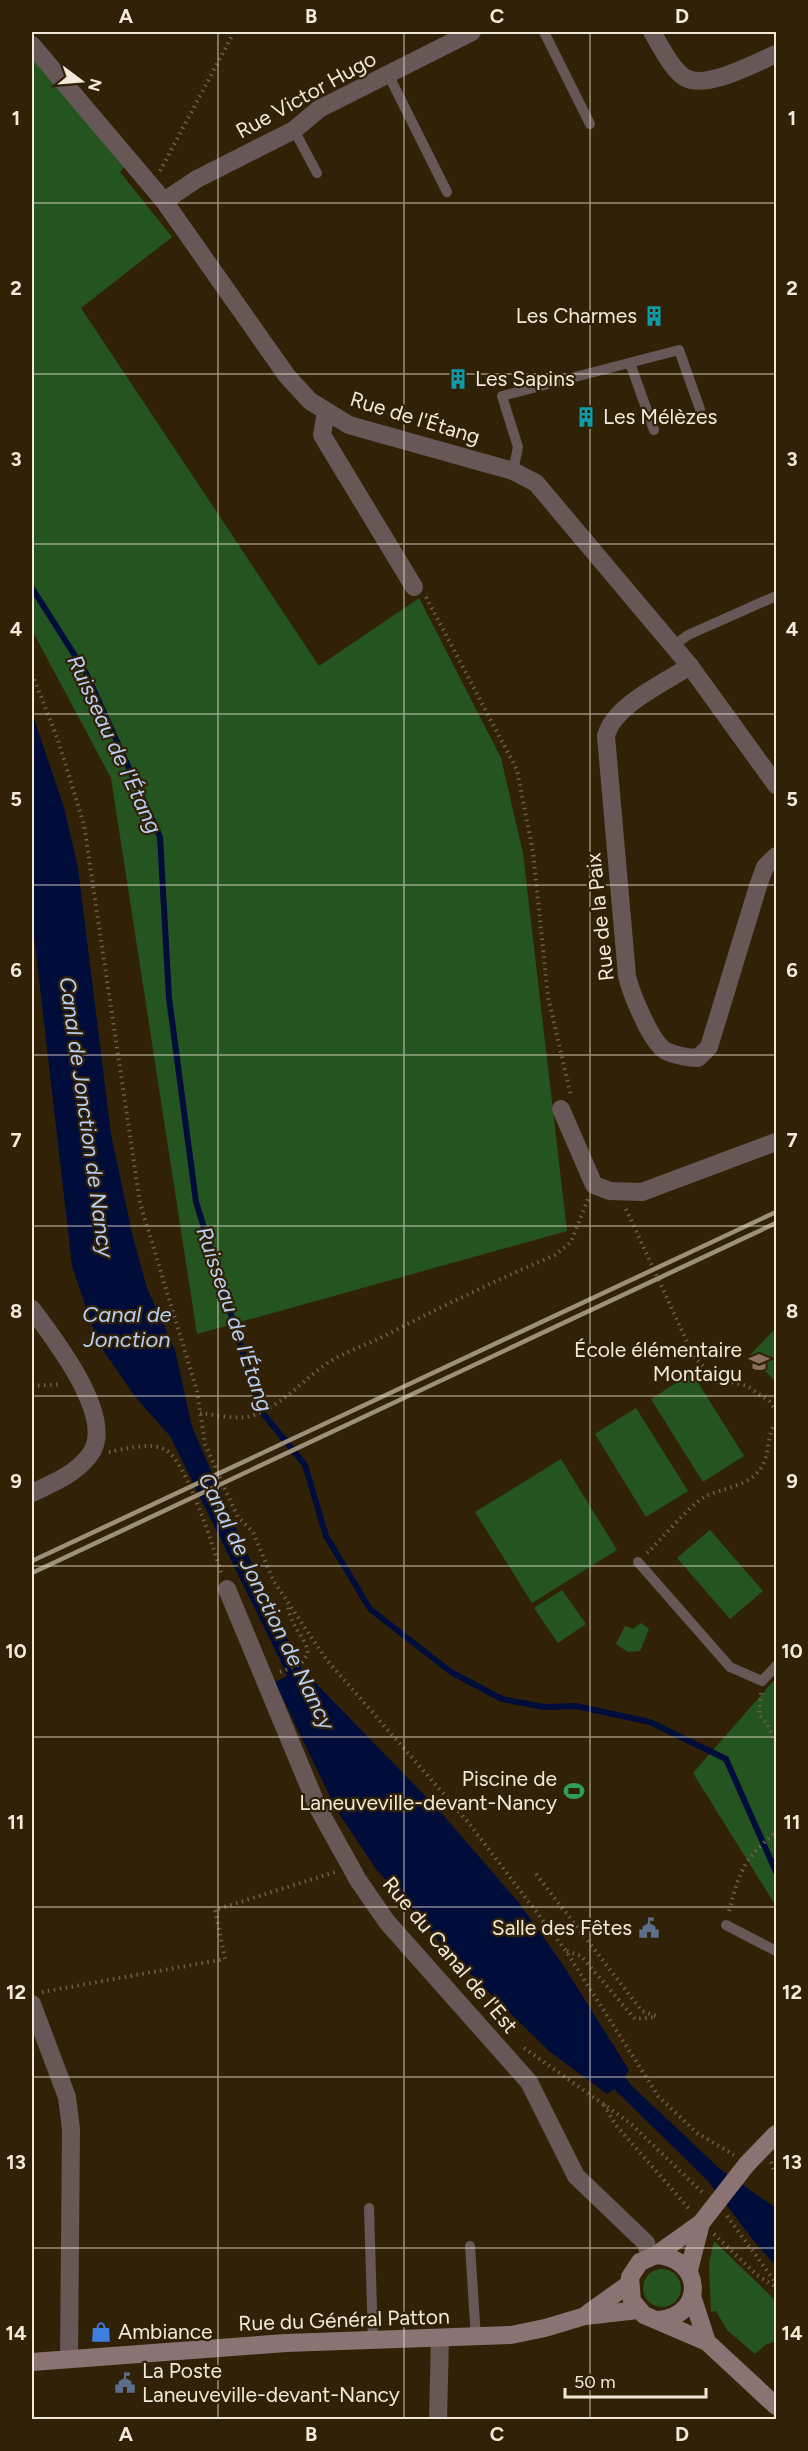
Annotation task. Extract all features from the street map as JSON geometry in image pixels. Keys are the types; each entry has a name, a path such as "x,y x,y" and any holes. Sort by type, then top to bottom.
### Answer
{"main road":[{"path":"777,2134 747,2164 701,2223 633,2271 629,2284 632,2301 638,2310 707,2342 777,2406"},
{"path":"689,2270 701,2223"},
{"path":"653,2256 669,2256 680,2261 689,2270 692,2278 692,2296 707,2342"},
{"name":"Rue du Général Patton","path":"585,2316 629,2284"},
{"path":"660,2320 680,2314 692,2296"},
{"name":"Rue du Général Patton","path":"32,2362 286,2343 476,2338 546,2328 585,2316 638,2310"}],"street":[{"name":"Rue Victor Hugo","path":"164,201 197,179 294,130 319,109 472,32"},
{"path":"652,32 677,70 693,81 711,81 777,54"},
{"name":"Rue de l'Étang","path":"32,45 164,201 287,376 310,401 326,412 363,430 513,471 536,483 547,493 690,666 777,785"},
{"path":"326,412 322,435 414,587"},
{"name":"Rue de la Paix","path":"690,666 619,713 609,724 606,736 627,976 630,989 656,1041 666,1051 698,1058 710,1047 758,886 765,867 777,856"},
{"path":"561,1109 594,1185 602,1190 642,1192 777,1142"},
{"path":"32,1309 63,1352 80,1382 97,1432 90,1455 71,1474 32,1493"},
{"name":"Rue du Canal de l'Est","path":"226,1590 318,1808 350,1867 387,1922 529,2082 576,2176 646,2243 653,2256"},
{"path":"32,2004 67,2097 71,2129 69,2359"},
{"path":"438,2420 440,2338"}],"lane":[{"path":"544,32 590,124"},
{"path":"388,75 447,192"},
{"path":"294,130 317,173"},
{"path":"513,471 518,447 502,396 679,350 700,409"},
{"path":"630,363 654,430"},
{"path":"673,646 688,635 777,596"},
{"path":"638,1562 730,1667 762,1681 777,1666"},
{"path":"726,1925 777,1951"},
{"path":"369,2208 373,2340"},
{"path":"471,2246 476,2338"}],"path":[{"path":"149,183 159,172 234,32"},
{"path":"414,587 423,592 517,770 533,852 548,997 558,1049 575,1104 561,1109"},
{"path":"32,674 58,740 84,825 140,1203 197,1390 205,1444 238,1517 254,1532 273,1580 326,1659 468,1822 566,1951 658,2096 697,2133 747,2164"},
{"path":"200,1413 243,1418 260,1413 274,1406 314,1372 338,1358 456,1299 555,1255 571,1242 594,1185"},
{"path":"618,1192 694,1357 715,1378 747,1386 769,1401 777,1411"},
{"path":"32,1386 80,1382"},
{"path":"638,1562 704,1497 751,1480 759,1471 769,1450 771,1430 777,1423"},
{"path":"90,1455 158,1446 173,1455 200,1508 226,1590"},
{"path":"287,1604 290,1621 307,1646"},
{"path":"762,1681 759,1715 768,1725 777,1744"},
{"path":"726,1925 740,1873 752,1853 777,1832"},
{"path":"32,1994 225,1959 215,1910 350,1867"},
{"path":"536,1874 642,2011 659,2017 634,2019 581,1956 566,1951"},
{"path":"520,2046 630,2123 709,2199"},
{"path":"604,2104 615,2124 701,2223 757,2275 777,2285"},
{"path":"726,2216 777,2285"}],"green space":[{"path":"32,59 55,82 124,167 120,172 172,237 81,308 319,666 419,598 501,758 523,853 567,1231 197,1334 111,778 32,630"},
{"path":"776,1328 776,1382 750,1355"},
{"path":"692,1373 744,1456 703,1482 651,1399"},
{"path":"636,1408 688,1491 646,1517 595,1434"},
{"path":"561,1459 617,1550 532,1603 475,1512"},
{"path":"710,1530 763,1591 730,1619 677,1558"},
{"path":"562,1590 586,1624 558,1643 534,1608"},
{"path":"641,1623 649,1629 640,1651 628,1652 616,1644 625,1626 633,1629"},
{"path":"776,1678 776,1906 693,1773"},
{"path":"714,2241 776,2301 776,2341 765,2345 755,2354 727,2330 716,2311 711,2312 709,2264"},
{"path":"662,2269 675,2275 681,2288 675,2301 662,2307 649,2301 643,2288 649,2275"}],"water":[{"path":"32,713 64,807 78,868 111,1134 132,1233 147,1288 175,1350 192,1427 245,1549 302,1669 437,1808 520,1904 563,1965 629,2070 625,2077 632,2086 720,2169 776,2208 776,2266 708,2181 614,2089 607,2094 550,2052 454,1958 376,1869 336,1809 275,1682 287,1676 282,1664 170,1436 136,1398 98,1343 72,1266 32,918"}],"waterway":[{"name":"Ruisseau de l'Étang","path":"32,588 86,673 160,837 169,998 196,1202 261,1411 305,1465 326,1536 370,1609 451,1672 502,1699 544,1707 576,1706 650,1722 726,1759 776,1872"}],"railway":[{"path":"32,1561 776,1212"},
{"path":"32,1573 776,1223"}],"place":[{"name":"Les Charmes","path":"654,316"},
{"name":"Les Sapins","path":"458,379"},
{"name":"Les Mélèzes","path":"586,417"},
{"name":"École élémentaire Montaigu","path":"759,1362"},
{"name":"Piscine de Laneuveville-devant-Nancy","path":"574,1791"},
{"name":"Salle des Fêtes","path":"649,1928"},
{"name":"Ambiance","path":"101,2332"},
{"name":"La Poste Laneuveville-devant-Nancy","path":"125,2383"}],"water label":[{"name":"Canal de Jonction de Nancy","path":"87,1117"},
{"name":"Canal de Jonction","path":"127,1326"},
{"name":"Canal de Jonction de Nancy","path":"267,1601"}]}
